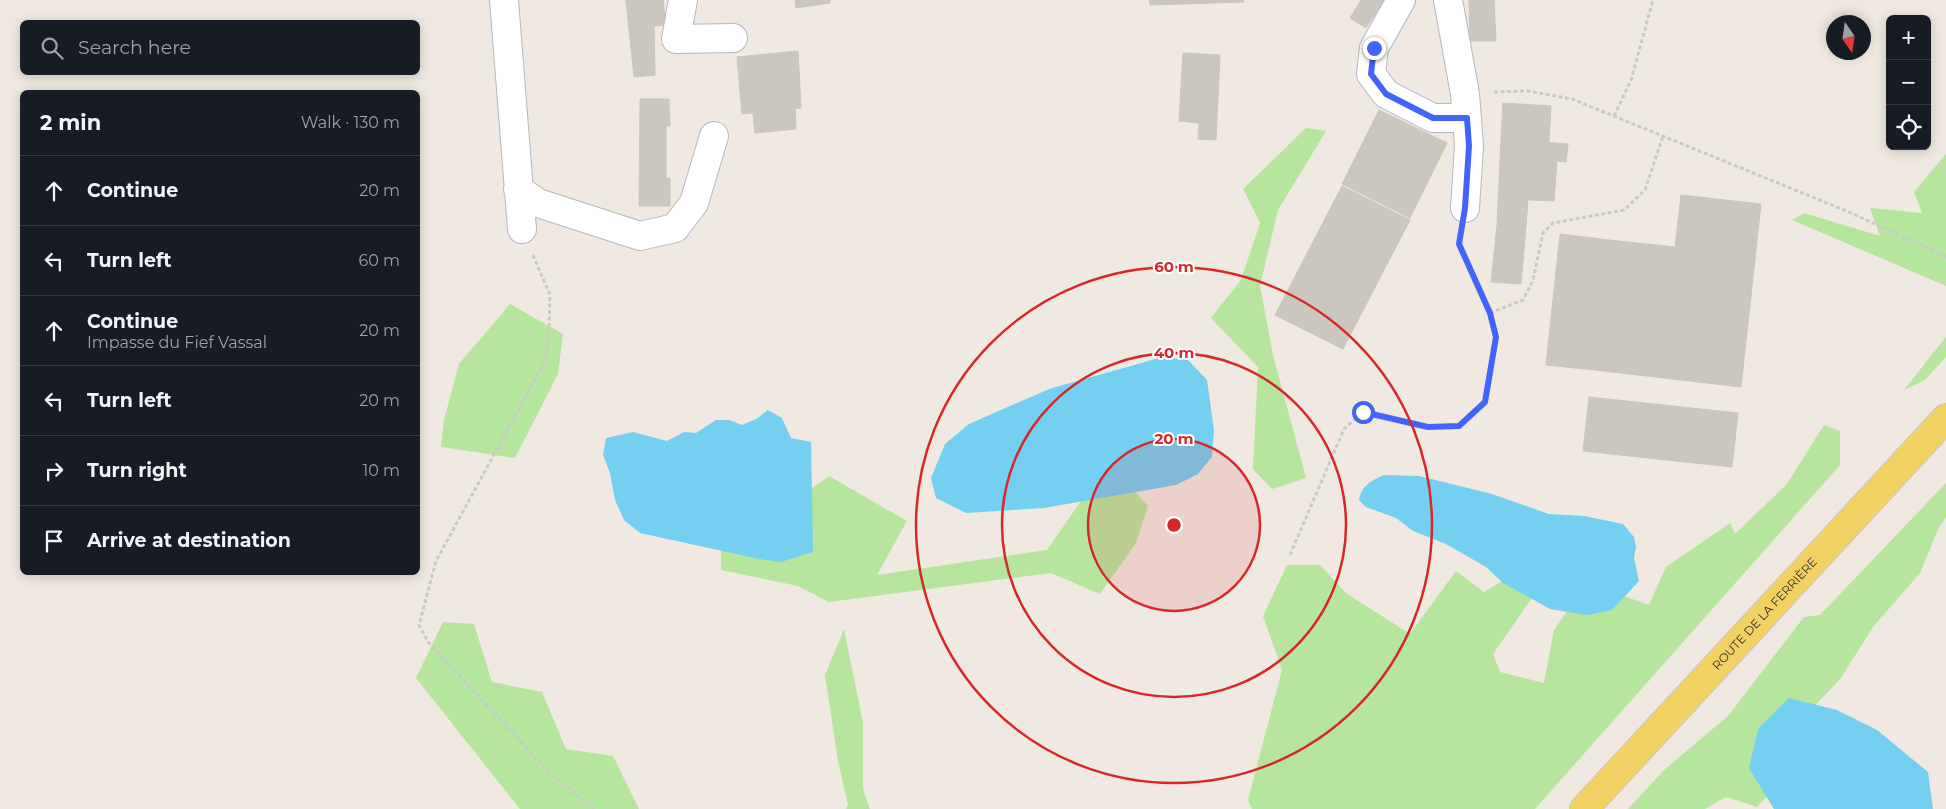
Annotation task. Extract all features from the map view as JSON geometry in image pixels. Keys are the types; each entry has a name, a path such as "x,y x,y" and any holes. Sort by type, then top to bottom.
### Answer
{"main road":[{"name":"ROUTE DE LA FERRIÈRE","path":"1584,809 1946,418"}],"lane":[{"path":"504,0 509,44 522,229"},
{"path":"683,0 676,39 733,38"},
{"path":"1400,0 1374,48 1371,74 1386,94 1433,118 1466,106"},
{"path":"1448,0 1466,106 1469,146 1465,208"},
{"path":"518,189 538,203 640,236 675,228 694,203 714,136"}],"path":[{"path":"1614,116 1631,80 1653,0"},
{"path":"1466,106 1528,91 1572,99 1849,212 1946,256"},
{"path":"1490,313 1523,300 1533,280 1544,233 1553,224 1624,210 1645,190 1663,136"},
{"path":"1290,555 1344,429 1363,412 1428,427 1459,426 1485,402 1496,337 1490,313 1459,244 1465,208"},
{"path":"522,229 550,295 549,330 545,360 436,561 419,625 428,642 551,774 594,809"}],"green space":[{"path":"1306,128 1326,131 1278,210 1260,286 1273,355 1306,478 1272,489 1253,469 1258,367 1211,318 1241,280 1260,223 1243,189"},
{"path":"1946,154 1946,286 1792,220 1804,213 1880,236 1870,208 1922,213 1914,192"},
{"path":"510,304 563,334 558,374 515,458 441,447 444,420 459,364"},
{"path":"1946,337 1946,357 1925,380 1904,390"},
{"path":"1824,425 1840,431 1840,465 1535,809 1252,809 1248,800 1282,670 1263,616 1287,565 1320,565 1346,593 1410,634 1456,571 1484,592 1530,565 1543,582 1493,654 1500,672 1544,683 1554,630 1572,604 1618,594 1649,605 1666,567 1730,523 1735,534 1787,484"},
{"path":"1108,462 1148,506 1136,543 1100,594 1051,573 829,602 798,586 721,570 721,538 794,501 829,476 907,521 877,575 1047,550"},
{"path":"1946,483 1946,517 1939,527 1920,573 1873,627 1841,678 1763,761 1777,785 1757,807 1726,797 1705,809 1628,809 1664,770 1728,716 1804,617 1820,615"},
{"path":"443,622 474,624 492,682 542,692 566,749 613,756 639,809 520,809 416,678"},
{"path":"844,629 863,723 863,789 870,809 846,809 848,805 838,761 825,675"}],"water":[{"path":"1159,358 1187,359 1207,380 1214,430 1212,457 1198,474 1176,485 1044,508 966,513 936,498 931,478 945,444 969,424 1049,389"},
{"path":"768,410 782,418 791,438 811,442 813,552 781,562 759,559 640,533 624,520 615,500 610,473 603,455 606,438 633,432 667,441 684,432 696,433 716,420 729,420 742,425 756,419"},
{"path":"1384,475 1419,476 1492,494 1549,514 1584,516 1623,524 1634,537 1636,547 1634,558 1639,581 1612,610 1587,615 1550,609 1503,583 1486,567 1446,544 1413,531 1396,518 1366,507 1359,500 1362,491 1371,482"},
{"path":"1789,698 1837,710 1877,730 1928,772 1933,809 1774,809 1749,768 1758,729"}],"building":[{"path":"626,0 663,0 666,25 654,26 655,75 634,77"},
{"path":"795,0 830,0 830,3 796,8"},
{"path":"1149,0 1244,0 1244,2 1150,5"},
{"path":"1361,0 1384,0 1366,28 1350,18"},
{"path":"1469,0 1494,0 1496,41 1470,41"},
{"path":"798,51 801,108 742,114 737,57"},
{"path":"1183,53 1220,55 1216,140 1198,139 1199,123 1179,121"},
{"path":"640,99 669,99 670,126 666,126 666,178 670,178 670,206 639,206"},
{"path":"1503,103 1551,106 1549,142 1501,139"},
{"path":"795,109 796,129 755,133 753,113"},
{"path":"1379,110 1447,143 1410,218 1342,184"},
{"path":"1501,139 1534,141 1526,227 1497,225"},
{"path":"1534,141 1568,144 1566,162 1557,161 1554,201 1530,200"},
{"path":"1342,186 1410,220 1343,349 1275,315"},
{"path":"1681,195 1761,204 1741,387 1595,370 1609,240 1675,247"},
{"path":"1497,225 1526,227 1521,284 1491,282"},
{"path":"1560,234 1609,240 1595,370 1546,365"},
{"path":"1589,397 1738,413 1732,467 1583,451"}],"route":[{"path":"1363,412 1428,427 1459,426 1485,402 1496,337 1490,313 1459,244 1465,208 1469,146 1467,118 1433,118 1386,94 1371,74 1374,48"}]}
